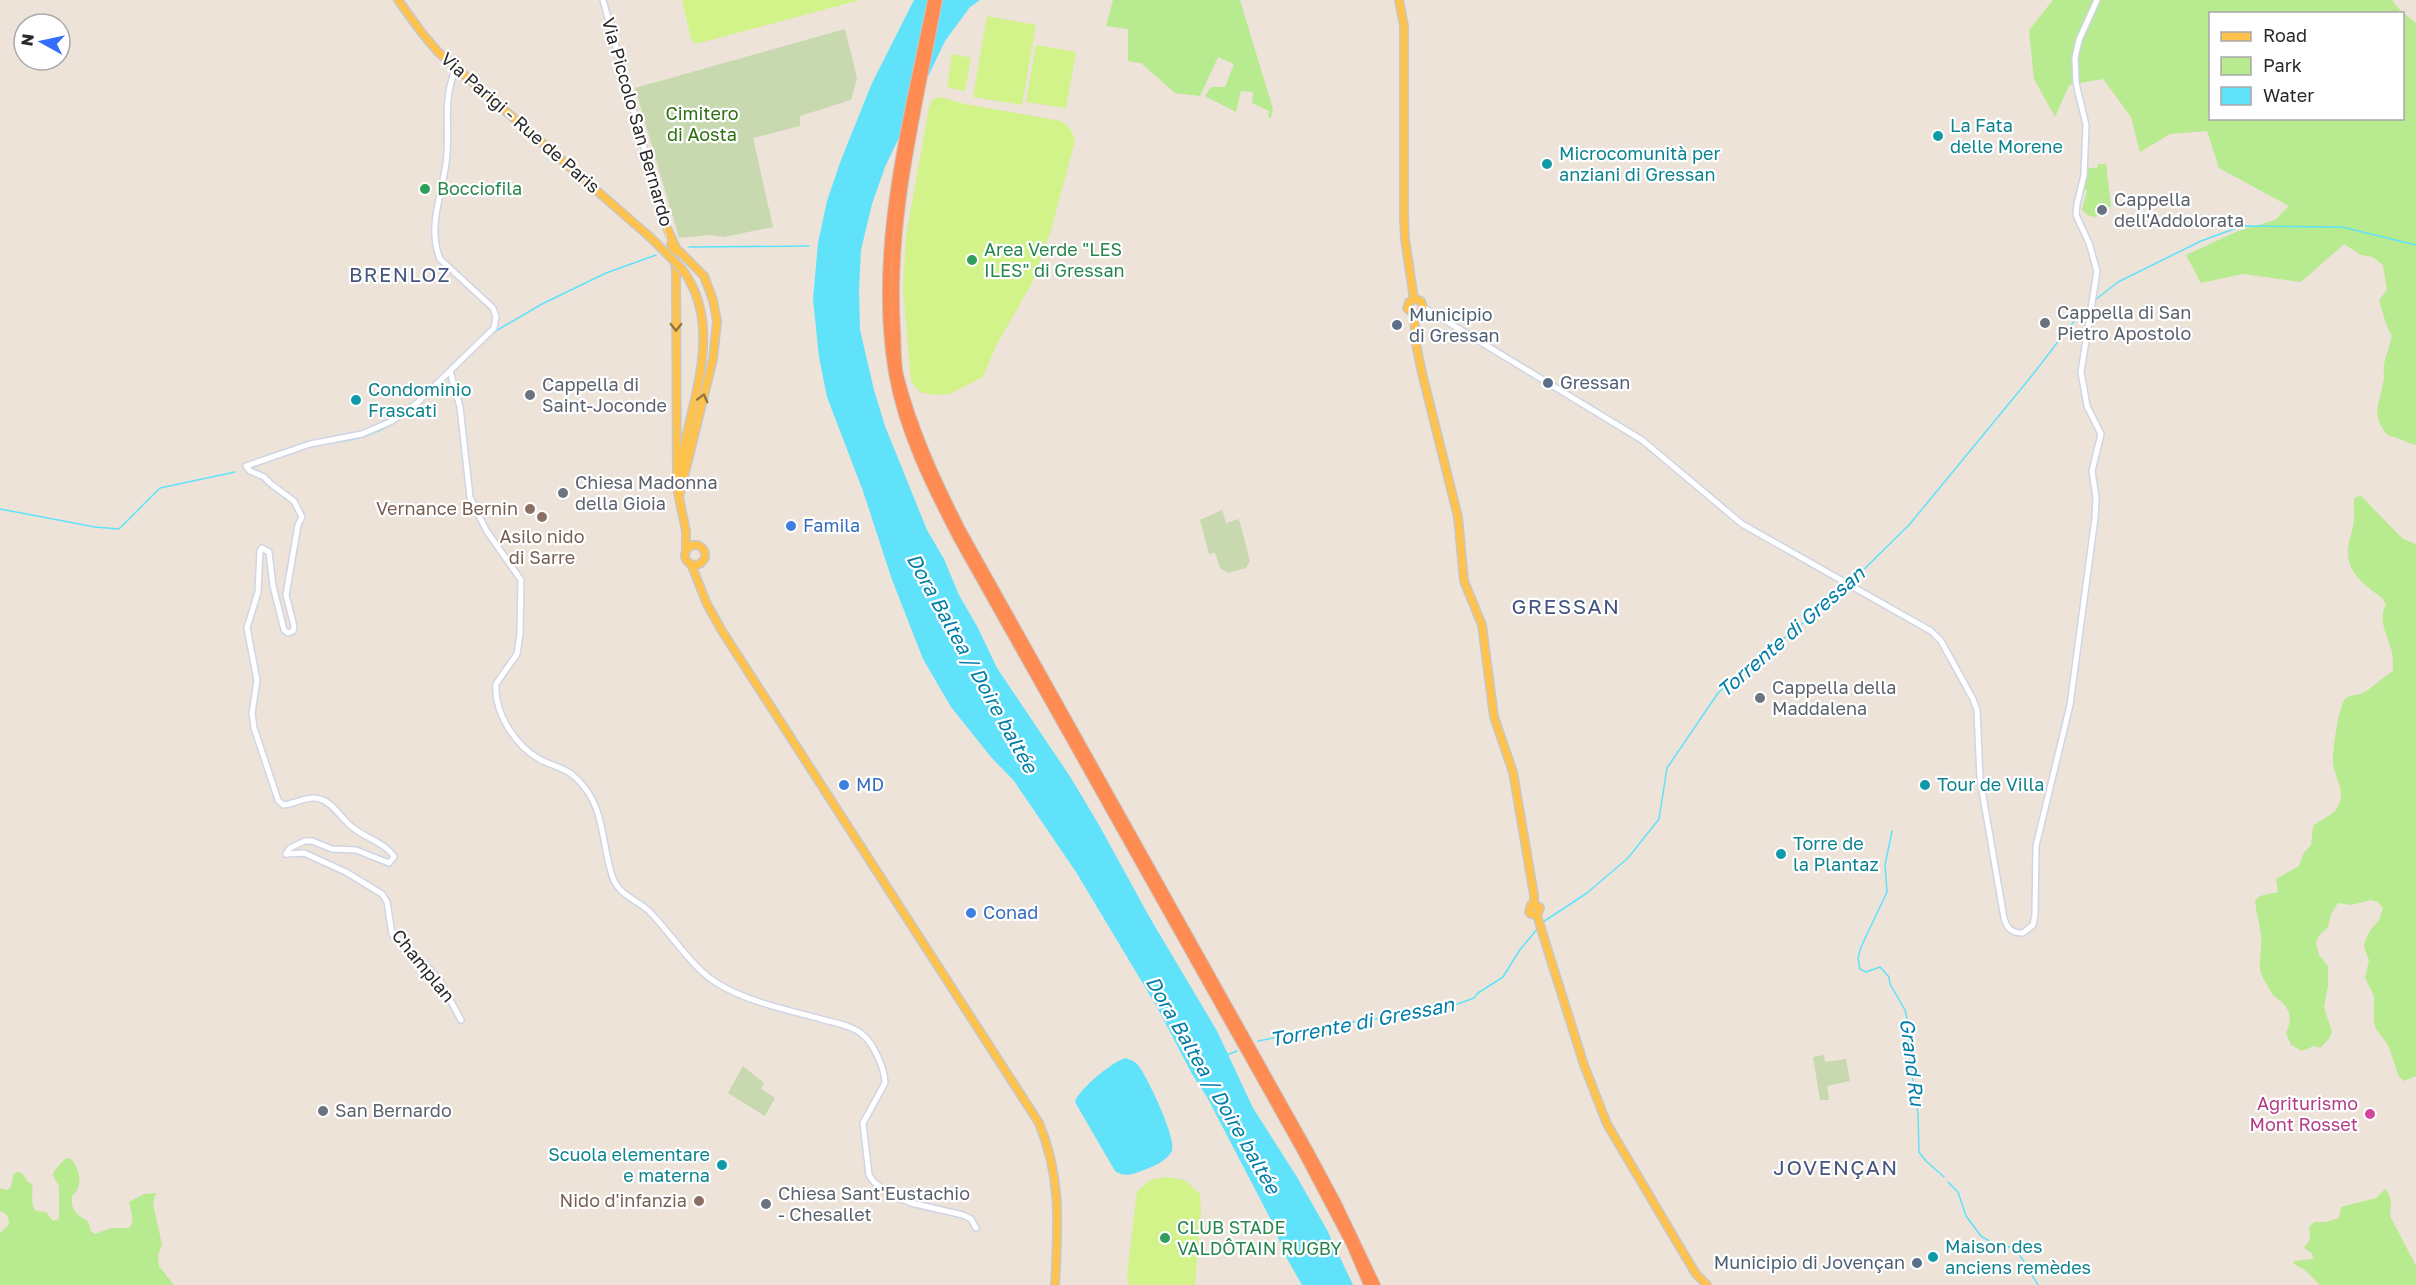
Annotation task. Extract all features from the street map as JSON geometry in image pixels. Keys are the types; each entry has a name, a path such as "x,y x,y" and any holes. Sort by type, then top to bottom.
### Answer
{"highway":[{"path":"932,0 899,170 888,273 889,337 893,374 910,436 927,479 957,537 1305,1158 1351,1245 1368,1285"},
{"path":"938,0 909,152 896,239 894,303 899,373 916,431 932,472 962,531 1313,1158 1376,1285"}],"main road":[{"name":"Via Parigi - Rue de Paris","path":"398,0 422,33 456,68 651,238 682,269 698,296 705,334 703,356 683,452 679,499"},
{"path":"1399,0 1404,26 1405,238 1414,299"},
{"path":"668,230 676,248 704,276 713,300 717,321 713,359 679,499"},
{"path":"671,244 676,269 676,464 679,499 686,531 685,558 691,564 707,604 722,631 1039,1123 1052,1159 1057,1184 1055,1285"},
{"path":"674,258 676,254 682,254"},
{"path":"1414,299 1421,301 1424,307 1421,313 1414,315 1408,312 1407,307 1414,299"},
{"path":"1414,315 1416,344 1422,373 1458,518 1464,581 1482,625 1494,717 1513,772 1534,904 1528,912 1534,916 1537,915 1584,1065 1607,1124 1696,1274 1707,1285"},
{"path":"686,531 704,553 699,582"},
{"path":"686,551 692,545 697,545"},
{"path":"691,564 702,562"}],"street":[{"name":"Via Piccolo San Bernardo","path":"603,0 671,244"},
{"path":"1424,307 1642,440 1742,524 1853,586 1936,636 1974,699 1977,710 1980,779 2004,918 2008,929 2012,932 2023,933 2033,925 2035,914 2036,846 2070,705 2095,518 2096,498 2092,471 2101,434 2087,406 2081,382 2097,267 2076,215 2084,175 2086,125 2076,83 2075,58 2079,40 2097,0"},
{"path":"456,68 447,96 446,164 437,203 435,248 440,258 489,302 495,317 495,324 491,332 450,373 460,407 470,497 493,540 521,580 520,634 517,654 497,680 495,690 499,709 508,727 527,751 541,760 565,769 590,795 603,829 609,866 618,887 648,911 707,975 720,985 755,1000 837,1023 865,1036 884,1068 885,1076 885,1083 863,1123 869,1175 889,1194 911,1203 963,1215 970,1219 976,1228"},
{"name":"Champlan","path":"450,373 417,403 384,425 348,438 310,444 246,466 294,501 302,517 298,525 286,595 294,626 293,631 288,633 284,630 273,586 269,552 262,548 258,592 247,628 258,680 252,713 254,728 278,800 283,805 319,798 352,828 393,855 394,860 389,863 356,850 332,849 312,841 305,842 286,852 288,855 304,853 346,872 382,894 387,902 393,934 440,981 452,999 461,1020"}],"green space":[{"path":"682,0 860,0 696,44 691,39"},
{"path":"1113,0 1240,0 1273,109 1271,118 1268,117 1269,111 1252,103 1253,92 1241,91 1236,112 1205,96 1211,87 1225,87 1234,64 1218,57 1200,96 1175,93 1141,63 1128,61 1128,29 1106,26"},
{"path":"2053,0 2392,0 2402,12 2209,12 2209,120 2404,120 2404,13 2416,23 2416,445 2389,436 2379,423 2377,411 2384,378 2384,364 2392,336 2379,300 2387,290 2383,265 2373,257 2361,255 2344,244 2301,282 2243,274 2201,283 2186,255 2238,231 2275,220 2289,206 2219,168 2207,131 2170,134 2140,152 2131,117 2103,79 2069,85 2055,117 2034,79 2029,30"},
{"path":"987,16 1036,25 1022,105 973,97"},
{"name":"Cimitero di Aosta","path":"845,29 857,78 851,100 800,116 800,126 753,138 773,227 724,237 711,235 679,238 635,88"},
{"path":"1036,45 1076,52 1066,108 1026,102"},
{"path":"952,54 971,58 965,91 947,87"},
{"name":"Area Verde \"LES ILES\" di Gressan","path":"940,97 965,104 1061,121 1070,130 1075,141 1051,230 1032,283 996,346 983,377 950,394 934,395 920,392 911,381 903,288 906,237 929,107 932,100"},
{"path":"2098,164 2106,164 2111,206 2107,209 2102,203 2096,208 2099,216 2092,217 2082,209 2087,191 2084,188 2088,168 2097,168"},
{"path":"2361,496 2403,539 2416,544 2416,1076 2404,1081 2399,1077 2388,1045 2376,1029 2374,996 2365,978 2369,960 2364,947 2365,941 2379,920 2383,908 2378,902 2371,900 2351,905 2338,903 2331,914 2328,927 2318,937 2316,943 2319,955 2328,966 2328,986 2324,1007 2332,1032 2320,1048 2314,1046 2302,1051 2291,1045 2286,1033 2290,1021 2288,1011 2283,1003 2272,994 2261,973 2261,937 2255,900 2260,896 2278,892 2276,879 2299,866 2303,854 2311,845 2313,826 2333,813 2339,804 2341,792 2333,757 2338,719 2345,699 2361,694 2393,671 2392,652 2383,622 2386,605 2383,599 2358,578 2348,557 2354,520 2354,500 2355,497"},
{"path":"1222,510 1226,523 1239,519 1250,561 1246,568 1228,573 1220,568 1215,553 1209,554 1200,520"},
{"path":"1824,1055 1825,1062 1846,1059 1850,1081 1827,1086 1829,1100 1820,1100 1813,1057"},
{"path":"743,1066 764,1083 761,1089 775,1098 765,1116 728,1093"},
{"path":"66,1158 71,1159 74,1163 79,1178 78,1188 72,1196 73,1208 88,1221 91,1231 95,1234 111,1228 129,1228 132,1218 129,1202 144,1194 156,1193 153,1203 162,1245 158,1255 159,1266 174,1285 0,1285 0,1233 9,1224 9,1219 0,1211 0,1188 7,1190 11,1187 16,1172 22,1173 32,1184 32,1201 36,1211 46,1212 53,1221 59,1219 59,1186 53,1176 54,1171"},
{"name":"CLUB STADE VALDÔTAIN RUGBY","path":"1167,1177 1185,1180 1200,1194 1201,1212 1195,1285 1129,1285 1127,1274 1137,1192 1150,1180"},
{"path":"2385,1189 2391,1201 2390,1216 2416,1266 2416,1285 2320,1285 2305,1270 2294,1264 2294,1261 2313,1259 2312,1253 2304,1248 2310,1240 2309,1227 2314,1222 2326,1222 2339,1218 2341,1207 2376,1198"}],"water":[{"name":"Dora Baltea / Doire baltée","path":"914,0 980,0 970,7 945,41 885,167 872,204 861,250 860,330 885,426 927,530 944,559 959,595 997,668 1071,778 1099,825 1150,918 1217,1031 1253,1108 1297,1177 1327,1230 1353,1285 1302,1285 1207,1097 1192,1074 1157,1007 1076,872 1014,781 991,757 951,707 923,659 891,577 863,491 827,397 819,357 813,299 818,243 827,201 872,83"},
{"path":"1126,1058 1137,1064 1148,1081 1166,1121 1172,1144 1172,1151 1162,1161 1150,1168 1128,1175 1115,1171 1075,1102 1097,1076"}],"waterway":[{"path":"2095,300 2118,282 2201,241 2242,226 2342,227 2416,245"},
{"path":"689,247 809,246"},
{"path":"494,332 542,304 606,273 656,255"},
{"name":"Torrente di Gressan","path":"1850,583 1909,525 2070,326 2090,305"},
{"path":"399,419 419,404"},
{"path":"309,447 360,437 390,425"},
{"path":"292,453 304,449"},
{"path":"254,467 270,460"},
{"path":"0,509 95,527 119,529 160,488 235,472"},
{"name":"Torrente di Gressan","path":"1543,922 1587,893 1628,858 1659,819 1667,768 1718,693 1847,586"},
{"name":"Grand Ru","path":"1892,831 1885,865 1887,892 1858,958 1860,969 1866,972 1880,967 1889,977 1890,984 1905,1010 1918,1114 1919,1152 1944,1177"},
{"name":"Torrente di Gressan","path":"1258,1041 1353,1022 1441,1010 1474,998 1503,977 1519,951 1538,928"},
{"name":"Torrente di Gressan","path":"1227,1055 1237,1051"},
{"name":"Grand Ru","path":"1948,1182 1958,1192 1966,1216 1981,1236 1991,1242 2016,1249 2038,1285"}],"place":[{"name":"La Fata delle Morene","path":"1938,136"},
{"name":"Microcomunità per anziani di Gressan","path":"1547,164"},
{"name":"Bocciofila","path":"425,189"},
{"name":"Cappella dell'Addolorata","path":"2102,210"},
{"name":"Area Verde \"LES ILES\" di Gressan","path":"972,260"},
{"name":"Cappella di San Pietro Apostolo","path":"2045,323"},
{"name":"Municipio di Gressan","path":"1397,325"},
{"name":"Gressan","path":"1548,383"},
{"name":"Cappella di Saint-Joconde","path":"530,395"},
{"name":"Condominio Frascati","path":"356,400"},
{"name":"Chiesa Madonna della Gioia","path":"563,493"},
{"name":"Vernance Bernin","path":"530,509"},
{"name":"Asilo nido di Sarre","path":"542,517"},
{"name":"Famila","path":"791,526"},
{"name":"Cappella della Maddalena","path":"1760,698"},
{"name":"MD","path":"844,785"},
{"name":"Tour de Villa","path":"1925,785"},
{"name":"Torre de la Plantaz","path":"1781,854"},
{"name":"Conad","path":"971,913"},
{"name":"San Bernardo","path":"323,1111"},
{"name":"Agriturismo Mont Rosset","path":"2370,1114"},
{"name":"Scuola elementare e materna","path":"722,1165"},
{"name":"Nido d'infanzia","path":"699,1201"},
{"name":"Chiesa Sant'Eustachio - Chesallet","path":"766,1204"},
{"name":"CLUB STADE VALDÔTAIN RUGBY","path":"1165,1238"},
{"name":"Maison des anciens remèdes","path":"1933,1257"},
{"name":"Municipio di Jovençan","path":"1917,1263"}],"district":[{"name":"BRENLOZ","path":"400,275"},
{"name":"GRESSAN","path":"1566,607"},
{"name":"JOVENÇAN","path":"1836,1168"}]}
